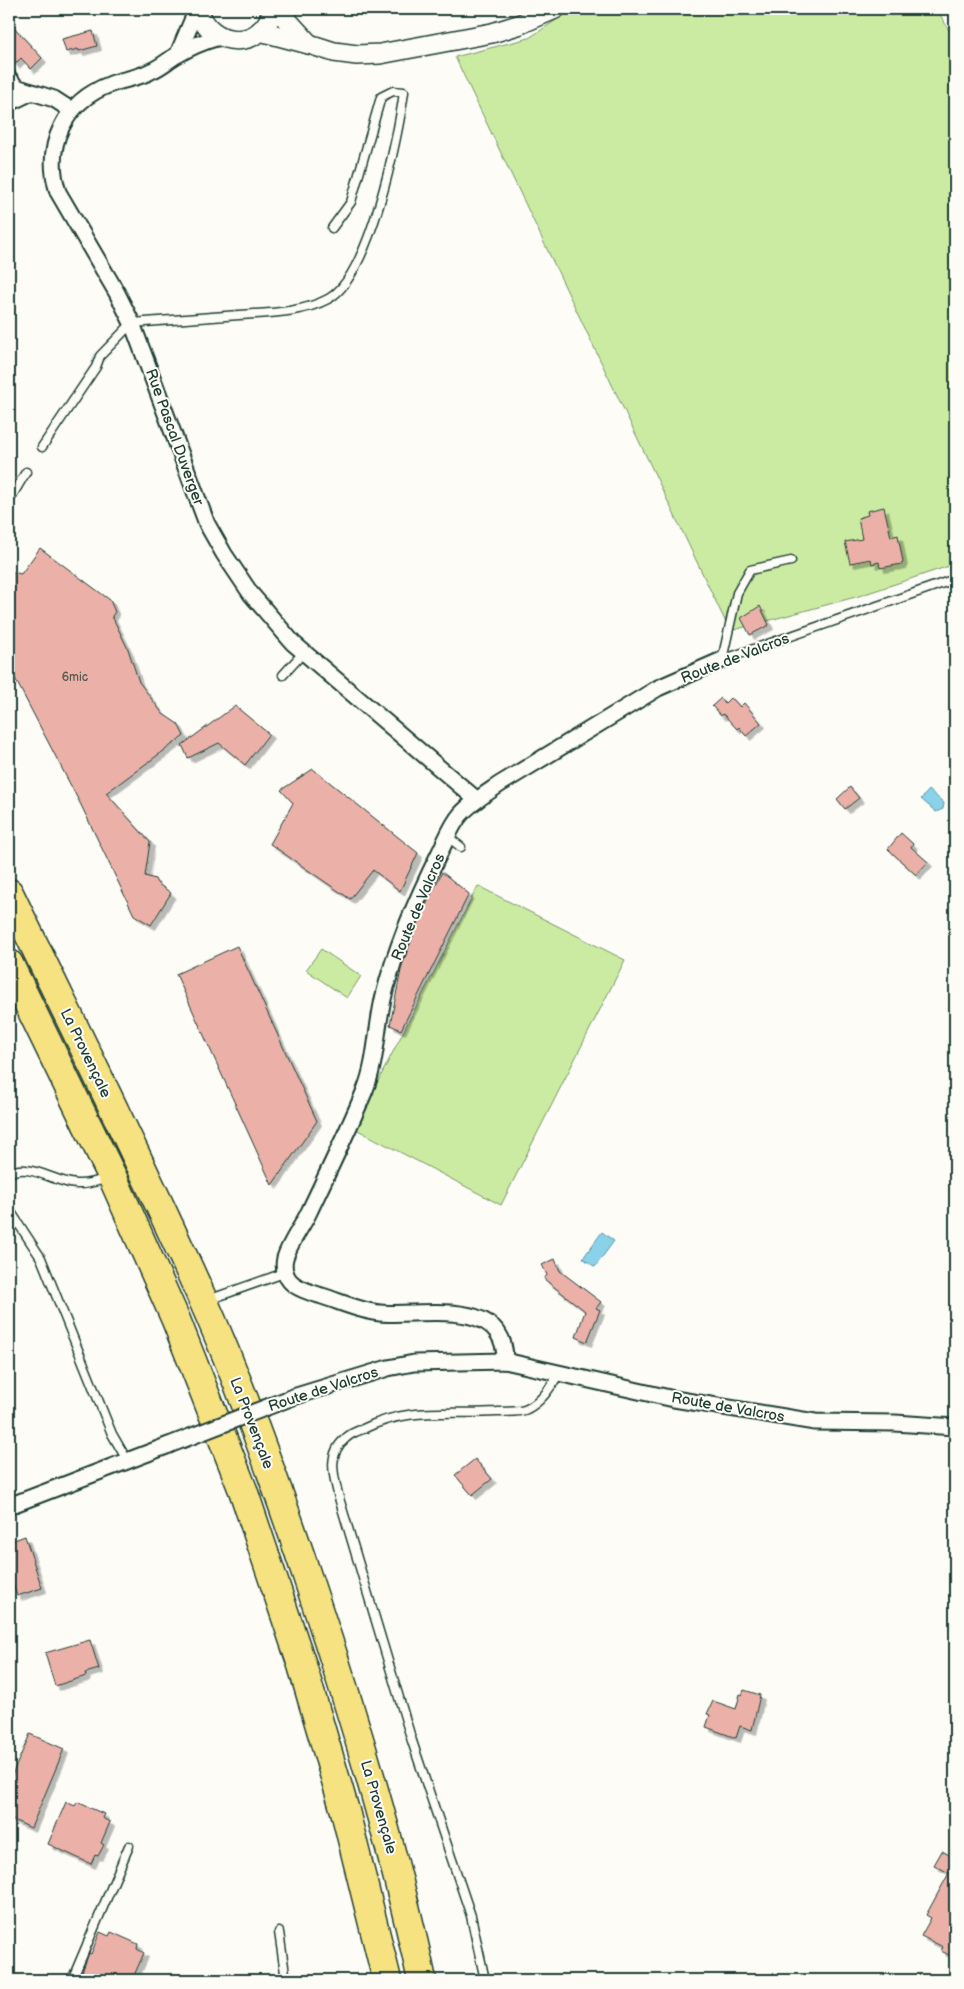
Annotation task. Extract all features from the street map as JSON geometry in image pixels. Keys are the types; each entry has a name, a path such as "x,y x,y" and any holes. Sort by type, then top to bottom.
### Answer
{"highway":[{"name":"La Provençale","path":"9,893 142,1168 204,1302 286,1512 336,1661 369,1771 397,1874 422,1980"},
{"name":"La Provençale","path":"9,964 112,1176 176,1320 243,1490 302,1665 346,1811 387,1980"},
{"path":"9,976 83,1113"}],"street":[{"path":"197,9 205,25 219,36 230,40 241,40 251,37 260,31 267,24 275,9 309,44"},
{"path":"178,54 197,9"},
{"path":"260,31 334,52 380,54 492,33 518,26 555,9"},
{"name":"Rue Pascal Duverger","path":"219,36 178,54 149,72 98,90 71,110 58,133 52,162 54,178 67,209 132,323 207,524 224,554 251,594 293,643 477,800"},
{"path":"9,78 16,87 54,99 71,110"},
{"path":"9,103 32,92"},
{"name":"Route de Valcros","path":"284,1273 288,1250 321,1186 367,1084 377,1041 383,997 400,944 424,886 461,814 477,800 658,688 722,660"},
{"path":"284,1273 291,1283 305,1290 369,1312 479,1317 486,1320 496,1330 505,1349 505,1361"},
{"name":"Route de Valcros","path":"9,1506 293,1397 388,1368 414,1363 505,1361 674,1398 815,1422 895,1423 955,1428"}],"lane":[{"path":"42,447 96,367 100,356 132,323 302,309 330,299 344,285 359,260 374,221 401,119 404,92 394,91 382,97 351,202 332,228"},
{"path":"9,501 26,472"},
{"path":"722,660 737,593 750,570 791,561"},
{"name":"Route de Valcros","path":"722,660 955,579"},
{"path":"283,675 304,652"},
{"path":"448,837 461,847"},
{"path":"9,1173 16,1169 24,1169 55,1180 78,1184 89,1184 112,1176"},
{"path":"9,1209 32,1242 40,1258 112,1434 127,1460"},
{"path":"204,1302 284,1273"},
{"path":"485,1980 471,1916 412,1741 339,1498 332,1465 336,1449 346,1437 379,1421 408,1414 432,1411 476,1413 526,1410 543,1397 560,1372"},
{"path":"72,1980 129,1846"},
{"path":"279,1932 286,1980"}],"green space":[{"path":"573,9 937,9 955,41 955,564 859,596 730,631 455,57 529,38"},
{"path":"478,886 625,960 501,1205 354,1128"},
{"path":"321,949 361,976 347,998 306,970"}],"water":[{"path":"929,790 944,803 943,809 936,812 921,799"},
{"path":"602,1232 614,1241 595,1267 583,1258"}],"building":[{"path":"9,22 42,58 31,69 21,58 15,64 9,57"},
{"path":"93,31 97,46 66,52 62,39"},
{"path":"884,507 891,537 898,535 902,564 880,568 879,562 872,564 871,559 850,563 845,542 862,539 858,518 868,515 867,511"},
{"path":"40,548 110,600 115,612 112,616 128,649 139,682 163,714 178,724 184,736 106,793 150,842 145,876 155,879 157,883 171,893 151,925 134,915 81,805 9,667 9,571 21,574"},
{"path":"760,606 769,625 750,635 741,618"},
{"path":"721,698 725,703 730,698 740,707 744,703 761,723 746,736 739,727 737,729 723,714 721,716 712,706"},
{"path":"235,706 269,734 245,765 219,743 188,758 182,745"},
{"path":"313,769 418,853 400,891 373,870 350,899 270,844 293,803 281,790"},
{"path":"850,787 859,798 845,809 837,799"},
{"path":"901,833 913,844 911,847 928,862 916,875 888,849"},
{"path":"442,872 469,894 401,1030 390,1025 402,965 422,913"},
{"path":"237,946 317,1121 272,1185 176,974"},
{"path":"555,1259 560,1271 601,1302 596,1308 600,1310 587,1342 576,1337 585,1311 544,1279 547,1275 542,1265"},
{"path":"475,1459 492,1479 472,1495 455,1475"},
{"path":"25,1536 42,1588 17,1596 9,1573 9,1542"},
{"path":"90,1640 99,1669 85,1673 86,1676 55,1686 45,1653"},
{"path":"744,1690 760,1695 752,1730 740,1726 736,1738 706,1727 710,1715 707,1714 713,1701 736,1709 740,1694 742,1695"},
{"path":"30,1734 64,1749 31,1828 9,1818 9,1782"},
{"path":"66,1802 75,1806 77,1802 104,1814 102,1818 110,1822 101,1843 104,1845 98,1856 95,1855 91,1864 48,1844"},
{"path":"942,1851 955,1858 955,1958 941,1951 943,1947 921,1936 931,1918 926,1915 949,1873 934,1865"},
{"path":"100,1932 109,1936 111,1932 138,1944 137,1949 144,1953 132,1980 92,1980 81,1975 89,1953 91,1954"}]}
